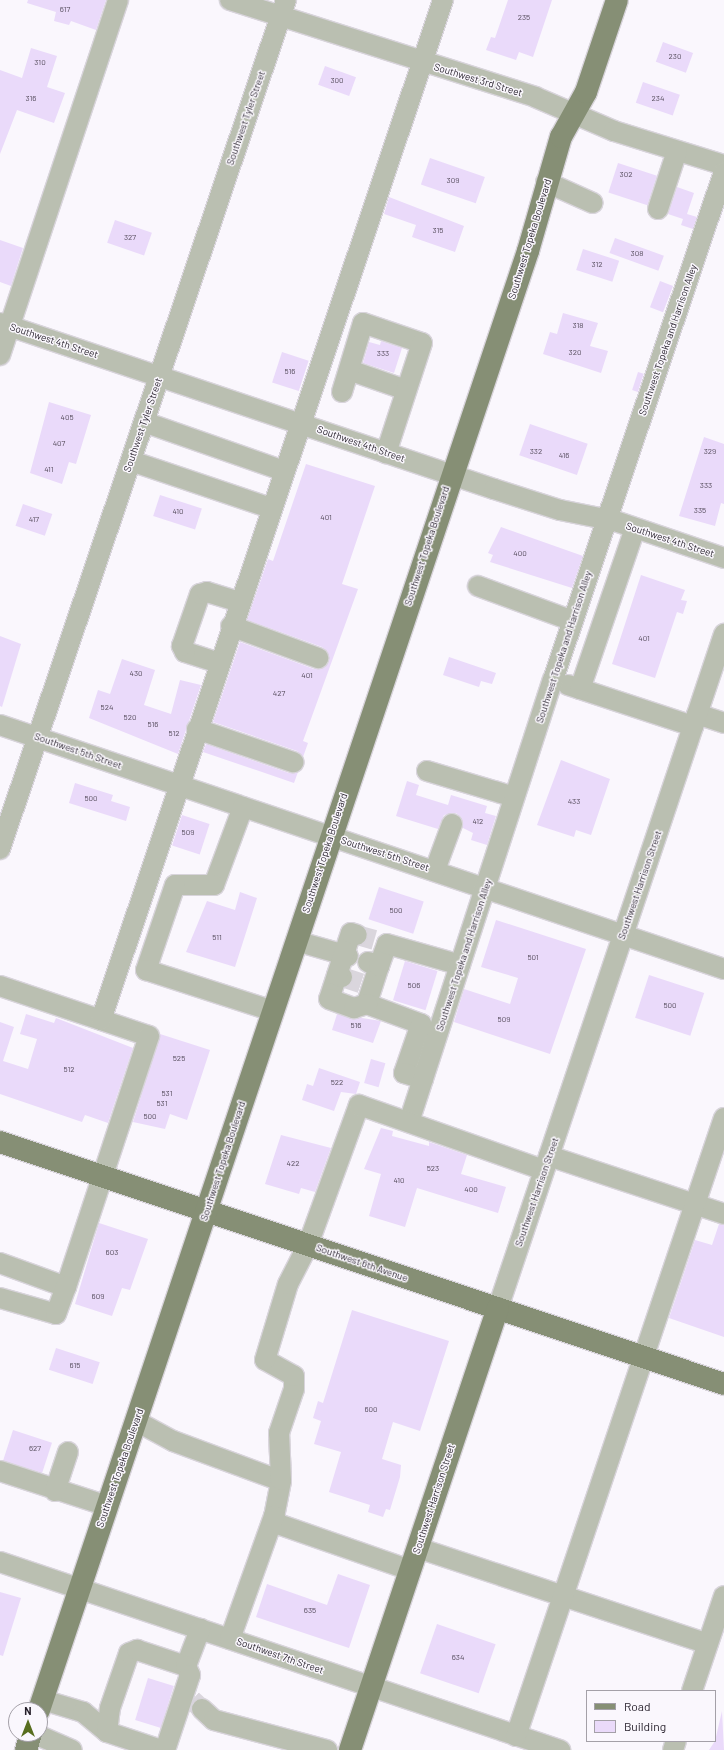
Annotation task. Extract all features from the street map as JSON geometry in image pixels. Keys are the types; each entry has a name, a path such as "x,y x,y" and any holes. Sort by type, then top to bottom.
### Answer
{"main road":[{"name":"Southwest Topeka Boulevard","path":"42,1702 451,474 528,251 546,182 561,137 586,92 617,0"},
{"name":"Southwest 6th Avenue","path":"0,1142 724,1384"},
{"name":"Southwest Harrison Street","path":"350,1750 498,1308"}],"street":[{"path":"0,355 5,325 118,0"},
{"name":"Southwest 3rd Street","path":"230,0 283,8 421,63 535,97 574,115 677,151 724,165"},
{"path":"101,1020 178,785 443,0"},
{"name":"Southwest Tyler Street","path":"0,850 283,8"},
{"path":"658,209 677,151"},
{"name":"Southwest Topeka and Harrison Alley","path":"409,1122 487,887 514,797 607,520 694,244 724,172"},
{"path":"546,182 593,203"},
{"path":"342,392 362,323 422,343 386,453"},
{"name":"Southwest 4th Street","path":"5,325 560,510 607,520 635,528 724,558"},
{"path":"349,370 406,390"},
{"path":"144,422 284,471"},
{"path":"130,461 271,508"},
{"path":"580,689 635,528"},
{"path":"478,586 573,621"},
{"path":"219,663 185,652 182,646 200,594 207,592 240,602"},
{"path":"232,626 318,658"},
{"name":"Southwest Harrison Street","path":"498,1308 695,720 717,677 724,634"},
{"path":"553,680 580,689 695,720 724,723"},
{"name":"Southwest 5th Street","path":"0,725 487,887 724,969"},
{"path":"197,729 293,762"},
{"path":"427,771 514,797"},
{"path":"243,807 214,885 175,885 146,970 273,1011"},
{"path":"443,873 457,827"},
{"path":"373,940 374,964 367,991 354,1008 329,999 339,976 351,933 460,965"},
{"path":"296,941 346,955"},
{"path":"0,986 149,1036 104,1177 56,1314 1,1302"},
{"path":"367,991 421,1024 439,1032"},
{"path":"421,1024 404,1073 423,1079"},
{"path":"230,1639 274,1516 281,1480 279,1433 294,1389 294,1376 265,1360 288,1284 308,1245 359,1105 409,1122 546,1163 724,1214"},
{"path":"516,1736 642,1357 724,1118"},
{"path":"0,1263 66,1287"},
{"path":"136,1420 173,1441 281,1480"},
{"path":"55,1491 68,1452"},
{"path":"0,1471 55,1491 107,1506"},
{"path":"274,1516 278,1524 410,1570"},
{"path":"418,1548 562,1598 708,1644"},
{"name":"Southwest 7th Street","path":"0,1562 560,1750"},
{"path":"692,1690 724,1596"},
{"path":"165,1750 193,1700 190,1675 186,1666 200,1630"},
{"path":"107,1732 110,1708 129,1653 137,1650 186,1666"},
{"path":"193,1700 214,1720 292,1747 327,1750"},
{"path":"48,1706 83,1712 107,1732 161,1750"},
{"path":"48,1740 72,1750"}],"building":[{"path":"28,0 106,0 96,30 71,21 69,25 54,21 56,12 27,3"},
{"path":"508,0 552,0 533,57 519,52 516,60 486,50 491,37 495,38"},
{"path":"663,42 693,53 686,73 656,62"},
{"path":"31,48 57,56 47,87 65,93 54,123 17,110 0,154 0,70 22,78"},
{"path":"325,66 356,77 349,96 318,85"},
{"path":"643,82 680,95 673,115 636,103"},
{"path":"430,158 485,177 476,203 421,184"},
{"path":"618,163 657,176 647,205 608,192"},
{"path":"677,187 694,193 687,214 697,217 693,229 681,225 683,219 668,214"},
{"path":"389,197 464,226 455,252 412,237 416,225 384,214"},
{"path":"115,220 152,233 144,255 107,243"},
{"path":"615,238 664,256 658,271 610,253"},
{"path":"0,240 23,248 11,286 0,282"},
{"path":"583,249 619,261 612,282 576,270"},
{"path":"660,281 673,286 663,312 650,307"},
{"path":"563,313 598,323 590,346 608,351 601,373 543,354 550,332 557,334"},
{"path":"381,341 402,348 394,373 363,363 369,342 380,345"},
{"path":"282,352 309,361 299,391 272,382"},
{"path":"638,372 644,374 638,392 632,390"},
{"path":"49,402 91,415 76,464 69,462 62,484 30,473"},
{"path":"530,424 588,444 577,475 519,455"},
{"path":"704,437 724,444 724,504 721,503 715,526 679,516"},
{"path":"306,464 375,486 342,584 358,589 303,741 308,743 303,757 297,751 213,722 240,642 314,669 325,667 329,662 327,651 322,647 247,620 268,559 273,561"},
{"path":"160,495 202,509 195,530 153,516"},
{"path":"23,504 52,514 45,536 16,526"},
{"path":"501,527 583,556 572,588 490,562 493,555 488,553"},
{"path":"641,575 685,590 681,600 687,601 683,614 677,612 655,678 612,664"},
{"path":"0,636 21,644 2,707 0,706"},
{"path":"449,657 496,673 492,684 481,681 479,687 443,675"},
{"path":"122,659 155,670 144,705 171,714 180,680 201,685 178,754 89,718 98,690 110,694"},
{"path":"206,744 289,773 298,772 294,783 203,752"},
{"path":"561,760 610,779 591,835 576,830 574,837 537,825"},
{"path":"407,781 419,785 416,795 448,805 451,795 487,806 485,813 496,816 487,845 471,840 473,833 463,828 461,817 456,813 444,815 438,829 396,816"},
{"path":"75,783 113,795 111,801 130,807 126,821 69,803"},
{"path":"182,815 210,824 200,854 172,845"},
{"path":"379,887 424,902 413,934 368,919"},
{"path":"240,892 257,898 235,967 186,952 207,901 235,910"},
{"path":"496,920 586,949 550,1054 454,1022 464,989 510,1004 518,978 481,967"},
{"path":"405,961 438,971 426,1010 393,1000"},
{"path":"649,975 704,993 690,1036 635,1018"},
{"path":"26,1014 54,1023 56,1018 133,1048 108,1123 85,1115 82,1122 0,1094 0,1022 14,1027 3,1061 28,1069 37,1039 20,1034"},
{"path":"337,1014 381,1021 373,1043 332,1030"},
{"path":"160,1034 210,1050 187,1120 170,1114 165,1129 133,1122"},
{"path":"371,1059 385,1063 379,1087 364,1083"},
{"path":"319,1068 360,1082 356,1094 341,1092 334,1111 302,1100 307,1084 313,1086"},
{"path":"381,1128 393,1131 392,1136 429,1146 429,1142 467,1155 461,1174 506,1187 498,1213 417,1188 405,1227 369,1216 381,1174 364,1169"},
{"path":"281,1135 331,1148 315,1192 301,1188 299,1194 265,1184"},
{"path":"99,1223 148,1239 130,1290 122,1288 112,1316 75,1304"},
{"path":"719,1224 724,1225 724,1337 669,1318 695,1240 712,1245"},
{"path":"352,1310 449,1341 420,1431 393,1422 382,1459 401,1465 400,1477 390,1510 386,1509 383,1517 368,1512 370,1505 329,1492 341,1452 314,1444 321,1421 313,1418 318,1401 323,1403"},
{"path":"56,1348 100,1362 93,1384 49,1370"},
{"path":"13,1430 52,1443 42,1473 3,1460"},
{"path":"338,1574 370,1585 349,1648 256,1617 267,1584 327,1605"},
{"path":"0,1592 21,1598 3,1656 0,1655"},
{"path":"437,1624 496,1644 479,1693 420,1673"},
{"path":"148,1678 174,1686 161,1728 135,1720"},
{"path":"722,1711 724,1750 709,1750 714,1742 716,1742"}],"tunnel":[{"path":"357,935 374,940"},
{"path":"342,977 361,983"},
{"path":"192,1700 202,1709"}]}
